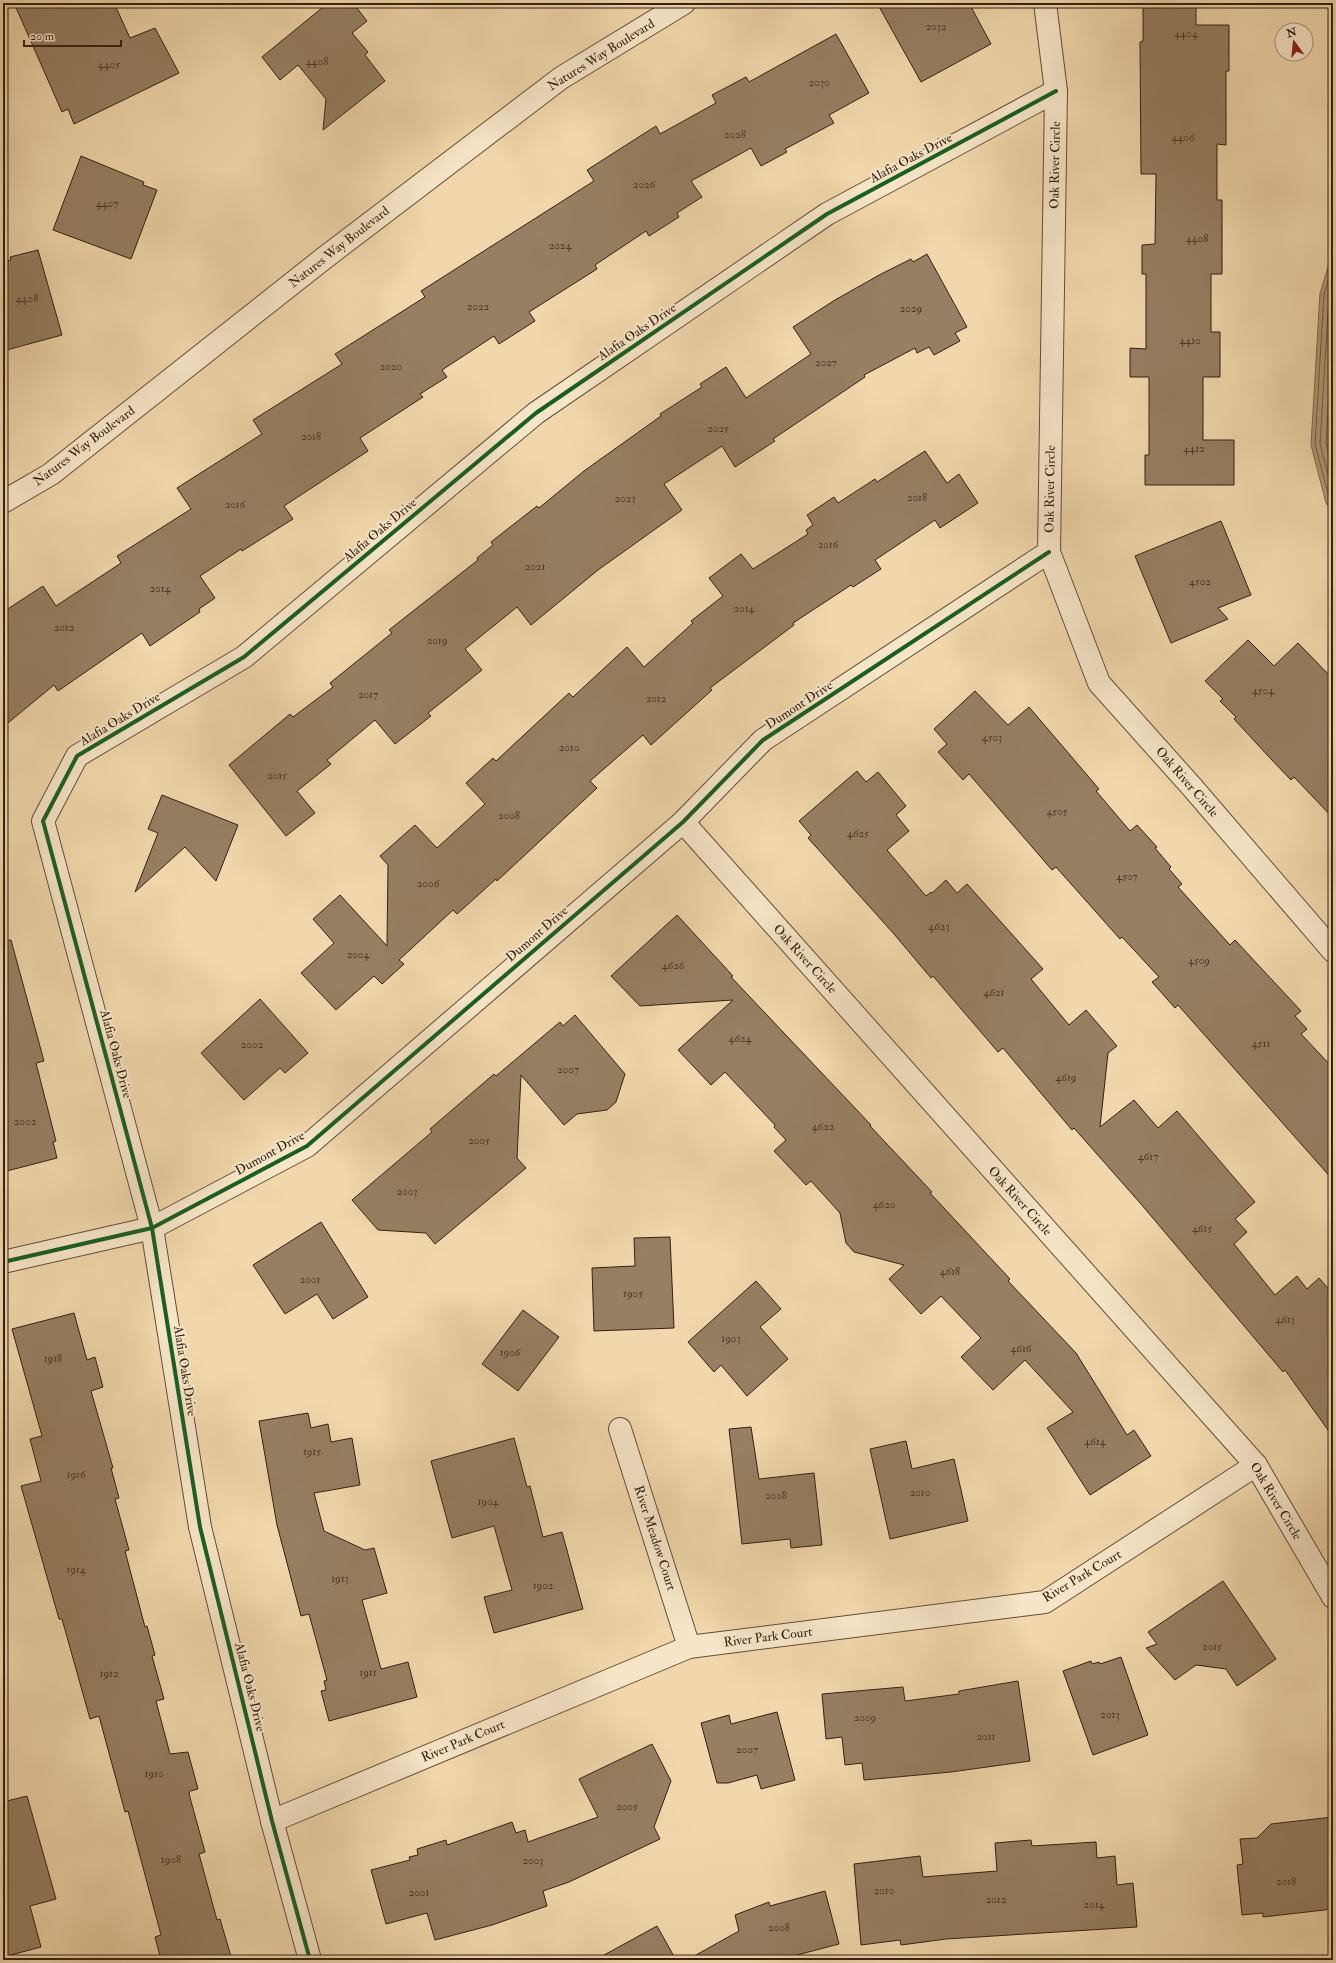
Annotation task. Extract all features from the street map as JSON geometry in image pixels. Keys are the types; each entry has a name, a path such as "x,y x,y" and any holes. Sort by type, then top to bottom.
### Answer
{"street":[{"name":"Natures Way Boulevard","path":"3,502 51,474 323,259 561,78 684,3"},
{"name":"Oak River Circle","path":"1045,3 1056,91 1049,552 1099,683 1192,787 1333,951"},
{"name":"Alafia Oaks Drive","path":"310,1960 272,1821 200,1527 152,1228 43,821 77,756 244,657 542,408 827,214 1056,91"},
{"name":"Dumont Drive","path":"3,1262 152,1228 307,1146 683,822 763,740 1049,552"},
{"name":"Oak River Circle","path":"683,822 1256,1465 1333,1596"},
{"name":"River Meadow Court","path":"620,1429 689,1647"},
{"name":"River Park Court","path":"272,1821 689,1647 1045,1602 1256,1465"}],"water":[{"path":"1333,251 1333,513 1326,503 1311,445 1320,293"}],"building":[{"path":"14,3 114,3 130,38 155,28 179,73 74,124 68,109 62,112"},
{"path":"328,3 353,3 367,21 352,33 368,52 365,55 385,81 323,130 326,99 298,65 280,80 262,57"},
{"path":"877,3 969,3 991,44 921,82"},
{"path":"1143,3 1196,3 1196,25 1229,25 1229,71 1226,71 1226,145 1217,144 1217,200 1222,200 1222,274 1211,274 1211,332 1220,332 1220,377 1203,377 1203,440 1234,440 1234,485 1145,485 1145,455 1149,455 1149,377 1130,377 1130,348 1146,349 1146,274 1142,274 1142,245 1155,244 1156,174 1141,174 1140,42 1143,41"},
{"path":"836,34 869,93 829,115 834,123 785,149 787,152 761,166 751,148 691,181 702,197 677,213 679,217 649,236 646,231 595,265 597,269 529,312 535,321 499,344 494,336 442,370 447,377 420,394 423,397 360,438 368,451 284,506 293,519 242,551 241,549 200,576 215,598 199,609 200,612 150,646 142,633 58,691 54,685 3,727 3,612 43,586 56,606 121,563 117,556 191,509 177,488 262,434 253,420 342,364 335,354 425,297 421,291 594,181 587,170 656,126 660,134 716,103 712,95 746,77 749,82"},
{"path":"81,156 144,182 143,185 157,190 131,259 53,230"},
{"path":"38,250 62,335 3,351 3,262 11,260 10,257"},
{"path":"927,254 967,327 955,333 960,341 934,355 929,347 917,353 915,348 864,375 865,377 773,439 775,441 735,467 722,446 664,484 682,510 598,570 531,625 517,607 465,649 482,670 428,713 431,716 395,744 375,720 327,760 331,764 297,791 315,813 286,836 229,765 290,714 293,717 333,687 330,683 392,633 389,630 478,560 477,558 493,545 491,542 537,506 539,508 584,471 661,416 660,414 702,387 700,384 726,367 746,398 811,354 793,327 835,300 881,274 911,259 913,262"},
{"path":"925,451 947,483 959,474 978,503 940,528 935,520 875,560 881,569 853,587 851,585 793,623 794,625 710,688 712,690 651,745 643,735 590,781 597,788 497,881 496,879 457,914 453,910 399,960 404,964 382,984 374,976 336,1010 301,973 334,943 313,919 340,895 387,946 388,865 380,856 415,825 437,848 485,804 466,783 493,758 496,761 569,693 573,697 627,647 644,667 693,623 691,621 723,596 709,578 741,554 753,569 808,534 806,530 813,525 807,515 834,497 838,503 875,479 877,482"},
{"path":"1221,521 1251,595 1218,608 1228,619 1171,643 1135,556"},
{"path":"1248,640 1274,666 1298,643 1333,679 1333,818 1294,777 1291,780 1270,758 1234,719 1236,717 1220,701 1223,699 1205,681"},
{"path":"975,691 1008,725 1029,707 1099,789 1096,791 1130,831 1137,825 1157,847 1155,848 1171,867 1169,869 1182,884 1178,887 1230,945 1235,940 1301,1011 1295,1016 1307,1029 1301,1034 1333,1068 1333,1180 1178,1005 1175,1008 1152,982 1159,977 1122,937 1120,939 1056,867 1052,870 969,774 963,780 938,752 947,744 934,729"},
{"path":"857,771 866,782 878,772 906,806 896,815 909,831 887,850 926,896 931,892 932,893 946,880 957,893 967,884 1043,969 1031,979 1069,1025 1086,1010 1117,1046 1108,1053 1100,1127 1134,1100 1158,1128 1177,1111 1255,1202 1235,1219 1247,1232 1234,1244 1275,1295 1297,1276 1307,1289 1319,1278 1333,1294 1333,1437 1285,1370 1283,1372 1141,1204 1074,1128 1072,1130 1003,1048 998,1052 933,976 931,978 894,934 808,838 811,835 799,821"},
{"path":"162,795 238,825 216,881 185,847 135,892 158,833 148,829"},
{"path":"677,915 733,976 731,977 871,1125 870,1126 932,1192 930,1193 1010,1279 1008,1281 1076,1353 1127,1435 1134,1430 1151,1456 1090,1495 1047,1428 1073,1412 1025,1360 993,1390 961,1357 981,1338 941,1296 921,1314 889,1279 904,1265 854,1252 846,1243 840,1213 811,1181 806,1185 774,1151 786,1140 774,1127 775,1125 725,1072 711,1085 678,1050 733,1000 640,1006 611,976"},
{"path":"11,940 44,1061 36,1063 56,1141 53,1142 57,1158 3,1172 3,941"},
{"path":"260,999 308,1053 285,1073 280,1068 244,1100 201,1053"},
{"path":"575,1015 625,1074 616,1102 607,1110 577,1114 564,1125 521,1075 517,1158 526,1168 435,1244 426,1233 378,1230 352,1200 432,1132 430,1129 494,1074 496,1076 560,1022 563,1026"},
{"path":"321,1222 368,1297 333,1319 317,1294 285,1314 253,1265"},
{"path":"670,1237 674,1328 594,1331 592,1268 635,1266 634,1238"},
{"path":"756,1281 781,1309 760,1327 788,1359 747,1396 721,1365 714,1372 688,1342"},
{"path":"523,1310 559,1337 518,1391 482,1364"},
{"path":"74,1313 87,1360 95,1357 103,1387 91,1391 113,1468 111,1468 119,1498 115,1499 129,1550 125,1551 145,1627 147,1626 155,1655 152,1656 164,1699 156,1701 170,1754 188,1752 198,1789 190,1791 189,1794 205,1852 199,1854 217,1920 220,1919 232,1960 161,1960 155,1937 161,1935 128,1811 125,1812 99,1716 90,1719 62,1619 59,1619 21,1486 41,1481 30,1439 42,1436 12,1329"},
{"path":"308,1413 311,1428 328,1424 331,1442 352,1438 360,1485 314,1493 324,1531 365,1550 374,1548 387,1593 362,1600 381,1669 408,1662 417,1697 329,1721 321,1691 326,1690 324,1681 327,1680 309,1614 301,1616 277,1525 259,1421"},
{"path":"751,1427 759,1479 814,1473 822,1545 791,1548 790,1539 742,1544 729,1429"},
{"path":"514,1438 527,1487 530,1486 543,1537 562,1532 583,1609 494,1633 484,1597 512,1590 494,1526 452,1538 431,1461"},
{"path":"906,1441 912,1469 954,1459 968,1521 890,1539 870,1449"},
{"path":"1223,1581 1276,1659 1237,1686 1226,1669 1196,1665 1175,1680 1146,1648 1157,1644 1148,1632"},
{"path":"1121,1657 1148,1735 1093,1755 1063,1671 1091,1661 1092,1664 1099,1662 1100,1664"},
{"path":"1018,1681 1030,1761 951,1772 864,1780 862,1763 845,1765 842,1737 826,1739 822,1694 903,1687 905,1701 959,1694 959,1691"},
{"path":"777,1712 795,1780 761,1789 757,1775 728,1783 717,1783 701,1723 729,1715 731,1724"},
{"path":"652,1744 671,1781 654,1827 660,1839 569,1882 543,1891 547,1906 492,1925 435,1940 427,1913 386,1924 371,1870 410,1860 409,1857 418,1855 417,1849 446,1840 447,1845 512,1822 516,1833 525,1830 528,1842 598,1817 579,1779"},
{"path":"27,1796 56,1899 30,1906 41,1947 3,1957 3,1802"},
{"path":"1333,1817 1333,1909 1263,1917 1263,1913 1242,1915 1237,1865 1243,1864 1240,1839 1257,1838 1271,1824"},
{"path":"1031,1840 1032,1846 1096,1842 1097,1858 1115,1856 1117,1885 1133,1883 1137,1927 946,1939 901,1945 900,1940 861,1945 854,1864 920,1856 923,1877 997,1871 995,1843"},
{"path":"825,1891 839,1944 778,1960 687,1960 739,1931 735,1915 769,1902 770,1906"},
{"path":"657,1926 676,1960 595,1960"}],"cycle path":[{"path":"310,1960 272,1821 200,1527 152,1228 43,821 77,756 244,657 536,413 827,214 1056,91"},
{"path":"3,1262 152,1228 307,1146 683,822 763,740 1049,552"}]}
